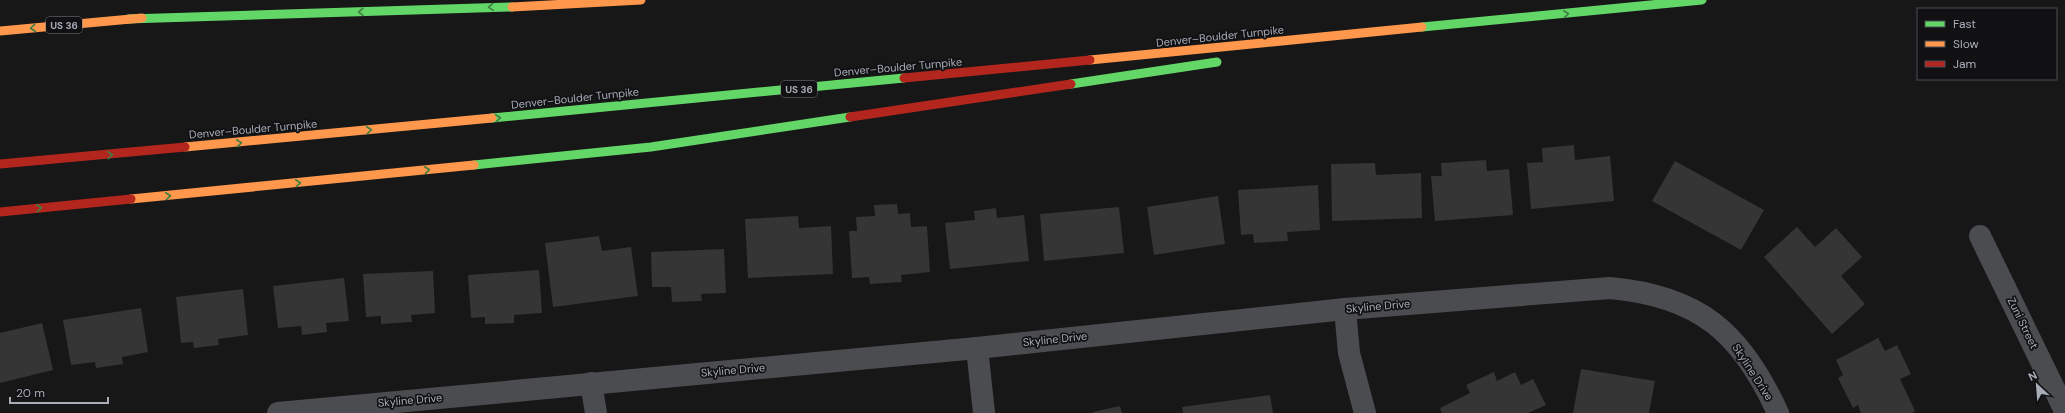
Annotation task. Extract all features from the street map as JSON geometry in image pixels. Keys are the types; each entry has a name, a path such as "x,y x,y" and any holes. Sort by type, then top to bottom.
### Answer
{"highway":[{"path":"128,19 551,5 641,0"},
{"name":"Denver–Boulder Turnpike","path":"0,163 71,158 1702,0"},
{"name":"US 36","path":"0,31 271,5"},
{"path":"1340,45 1528,18"},
{"path":"0,212 651,147 1230,60"}],"street":[{"name":"Zuni Street","path":"1980,236 2065,410"},
{"name":"Skyline Drive","path":"278,413 977,348 1345,309 1610,288 1640,290 1663,296 1687,306 1710,319 1738,346 1771,396 1778,413"},
{"path":"1345,309 1349,353 1365,413"},
{"path":"977,348 984,413"},
{"path":"591,383 596,413"}],"building":[{"path":"1574,145 1575,160 1610,156 1614,201 1531,209 1527,163 1543,162 1542,148"},
{"path":"1486,160 1487,171 1509,169 1513,215 1435,221 1431,176 1442,176 1441,163"},
{"path":"1675,161 1764,210 1741,250 1652,201"},
{"path":"1375,163 1376,175 1421,173 1422,218 1332,221 1331,164"},
{"path":"1318,185 1320,230 1287,232 1288,241 1254,243 1253,234 1241,235 1238,190"},
{"path":"1218,196 1225,244 1154,255 1147,207"},
{"path":"897,204 898,214 910,213 911,227 927,226 930,272 901,275 902,282 870,284 869,277 852,278 849,231 857,231 856,217 875,216 874,205"},
{"path":"1119,207 1124,253 1044,261 1040,214"},
{"path":"996,208 997,218 1024,215 1029,261 950,269 945,223 975,220 974,211"},
{"path":"798,216 799,228 831,226 833,274 748,278 745,219"},
{"path":"1797,227 1815,247 1836,228 1862,257 1841,276 1865,304 1832,334 1764,257"},
{"path":"599,236 602,251 631,247 638,296 553,307 545,243"},
{"path":"724,249 726,293 701,294 702,301 672,302 671,287 652,287 651,252"},
{"path":"539,270 542,313 514,315 514,323 485,324 485,317 471,318 468,275"},
{"path":"433,271 435,313 411,315 412,322 381,324 381,316 366,317 363,274"},
{"path":"344,278 349,321 326,323 327,332 302,335 301,326 278,328 273,286"},
{"path":"243,289 248,335 218,339 219,345 194,348 193,342 181,343 176,297"},
{"path":"141,308 148,352 122,357 123,364 96,368 95,362 71,365 63,320"},
{"path":"42,323 53,370 0,383 0,333"},
{"path":"1878,338 1885,351 1897,345 1911,374 1900,379 1915,411 1912,413 1861,413 1858,405 1853,408 1838,378 1843,375 1836,360"},
{"path":"1581,369 1655,381 1649,413 1573,413"},
{"path":"1494,372 1497,381 1515,372 1521,385 1533,379 1546,405 1528,413 1442,413 1440,408 1470,393 1466,385"},
{"path":"1270,395 1273,413 1183,413 1182,407"},
{"path":"1120,406 1122,413 1093,413 1093,412"}],"traffic: fast":[{"path":"1422,27 1702,0"},
{"path":"128,19 512,7"},
{"path":"1071,84 1217,62"},
{"path":"492,118 904,78"},
{"path":"474,165 651,147 850,117"}],"traffic: slow":[{"path":"512,7 641,0"},
{"path":"0,31 142,18"},
{"path":"1090,60 1422,27"},
{"path":"185,147 492,118"},
{"path":"131,199 474,165"}],"traffic: jam":[{"path":"904,78 1090,60"},
{"path":"850,117 1071,84"},
{"path":"0,164 185,147"},
{"path":"0,212 131,199"}]}
